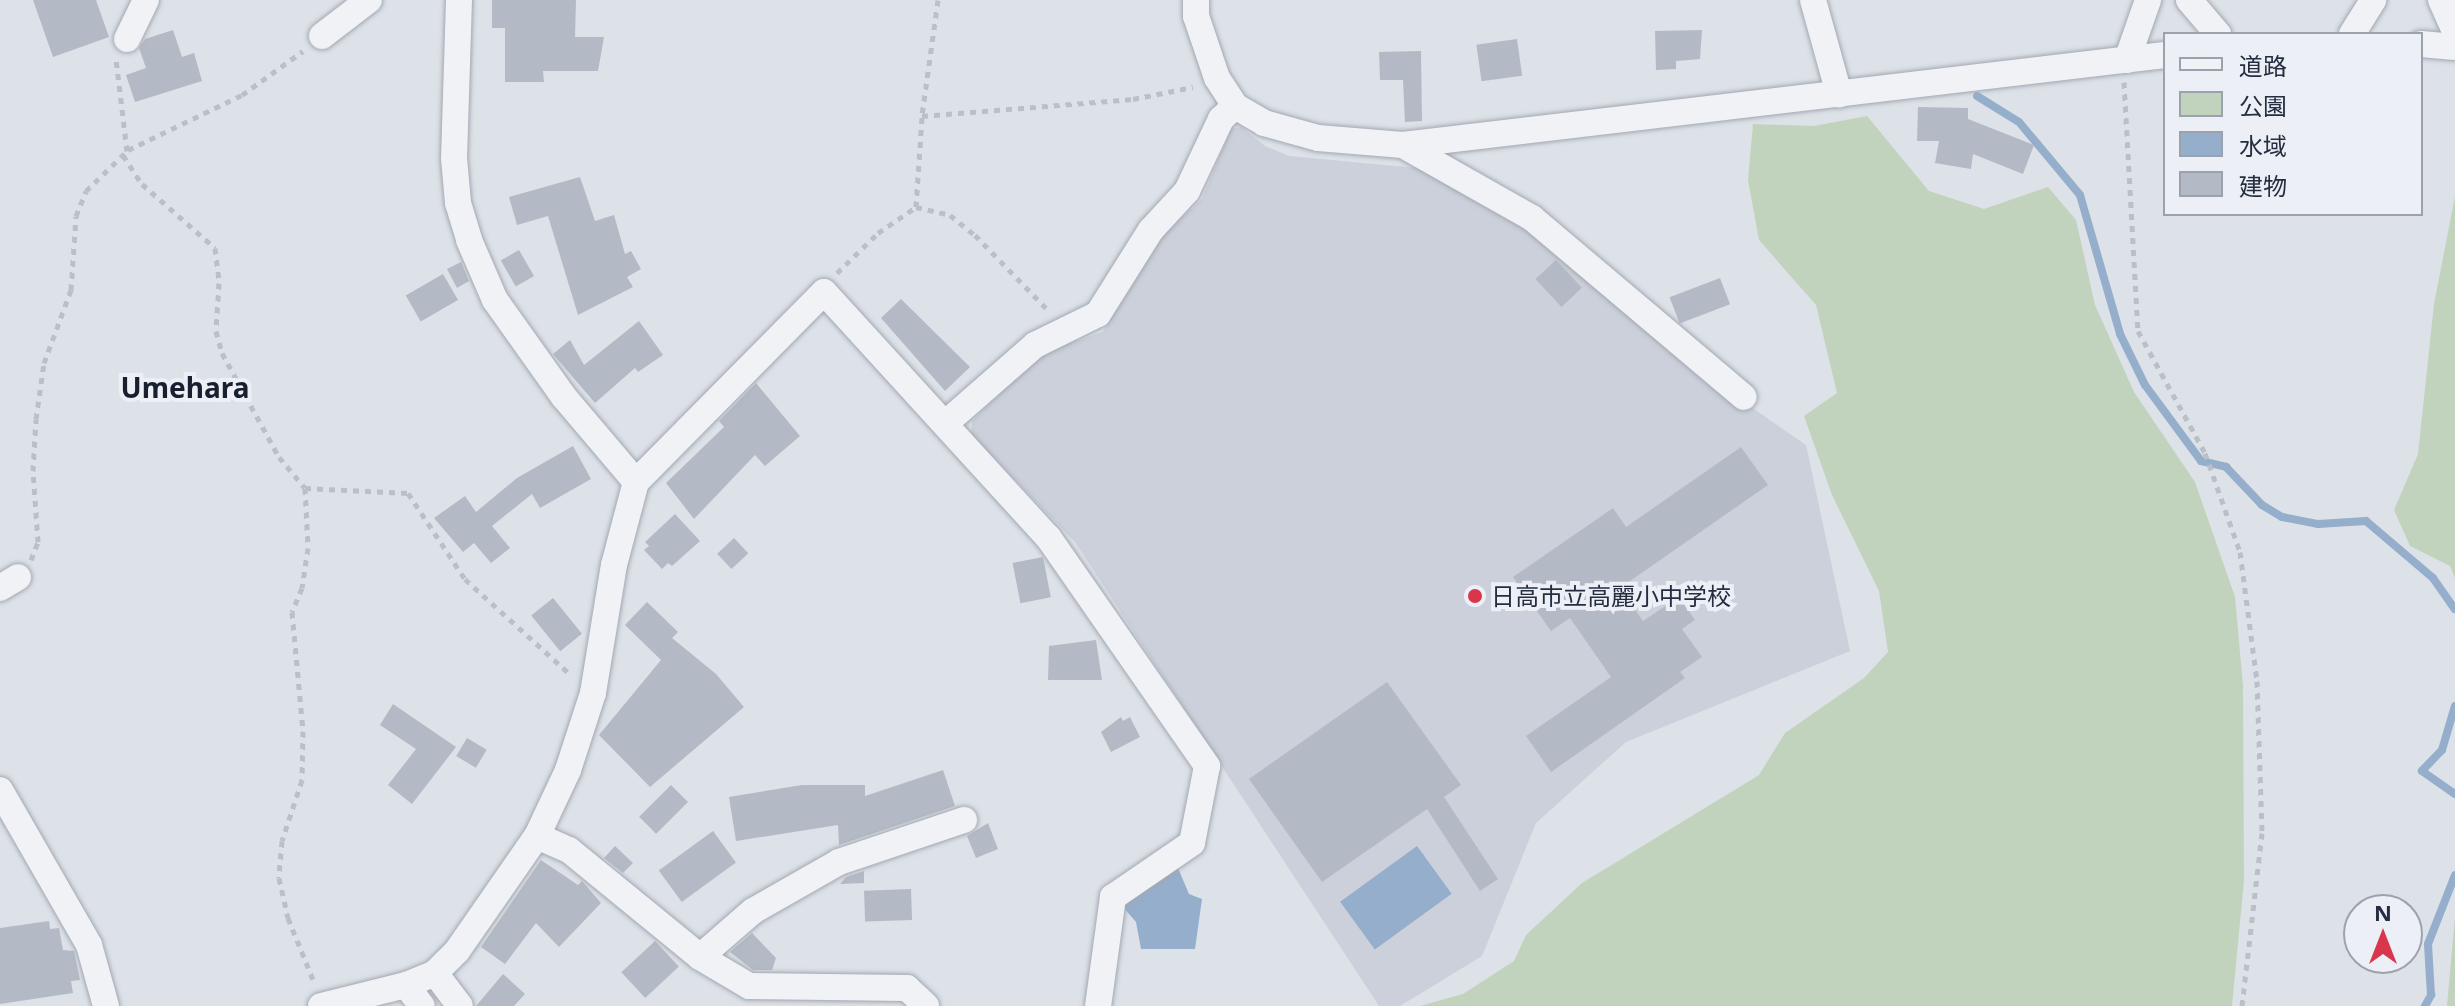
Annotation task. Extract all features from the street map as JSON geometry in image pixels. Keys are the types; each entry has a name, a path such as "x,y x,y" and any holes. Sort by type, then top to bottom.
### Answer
{"street":[{"path":"127,39 146,0"},
{"path":"322,36 369,0"},
{"path":"459,0 454,158 458,203 469,240 495,300 564,397 636,482"},
{"path":"1196,0 1196,16 1217,78 1235,106 1264,123 1318,138 1403,145 2163,55"},
{"path":"1813,0 1839,94"},
{"path":"2125,61 2148,0"},
{"path":"2189,0 2216,32"},
{"path":"2353,32 2373,0"},
{"path":"2441,0 2455,32"},
{"path":"2423,44 2455,47"},
{"path":"947,422 1035,345 1098,314 1151,230 1187,191 1221,119 1235,106"},
{"path":"1403,145 1532,218 1744,397"},
{"path":"321,1006 406,985 435,973 457,951 537,836 568,770 593,693 614,565 636,482 824,292 947,422 1048,537 1207,766 1192,843 1113,897 1098,1006"},
{"path":"0,790 11,835 89,945 106,1006"},
{"path":"700,957 753,911 839,862 964,820"},
{"path":"537,836 569,850 700,957 749,986 907,988 926,1006"},
{"path":"435,973 460,1006"},
{"path":"406,985 422,1006"}],"path":[{"path":"916,207 922,116 938,0"},
{"path":"9,582 38,542 33,471 36,419 44,363 71,290 76,216 86,191 125,153 242,95 322,36"},
{"path":"127,39 113,63 125,153 142,184 215,248 219,283 216,331 222,353 279,457 305,488 308,548 302,588 292,612 303,731 302,780 282,841 279,878 288,918 321,1006"},
{"path":"2125,61 2138,331 2205,453 2240,552 2257,681 2262,833 2242,1006"},
{"path":"922,116 1133,99 1217,78"},
{"path":"824,292 839,270 878,233 916,207 950,215 975,235 1064,330"},
{"path":"305,488 408,493 465,579 593,693"}],"shaded area":[{"name":"日高市立高麗小中学校","path":"1241,127 1265,146 1289,156 1417,168 1511,209 1709,378 1806,445 1850,651 1626,742 1536,823 1482,956 1400,1006 1379,1006 1075,542 971,434 972,421 1040,353 1103,332 1161,236 1202,199 1231,129"}],"green space":[{"path":"1867,116 1929,191 1984,209 2048,187 2076,220 2095,305 2134,392 2195,482 2235,597 2243,686 2244,880 2232,1006 1420,1006 1463,994 1514,961 1526,935 1582,883 1759,775 1785,733 1864,678 1888,652 1879,591 1832,495 1804,416 1837,393 1816,305 1759,240 1748,180 1753,124 1814,126"},
{"path":"2455,196 2455,578 2450,566 2410,546 2394,510 2418,454 2434,304"},
{"path":"2455,917 2455,1006 2447,1006"}],"water":[{"path":"1417,846 1452,894 1375,950 1340,902"},
{"path":"1178,868 1189,894 1202,899 1195,949 1141,949 1136,922 1122,906"}],"building":[{"path":"33,0 96,0 109,37 53,57"},
{"path":"492,0 576,0 575,37 604,37 598,71 543,71 544,82 505,82 505,28 492,28"},
{"path":"173,30 182,57 194,53 202,81 135,102 126,75 146,68 139,48 145,39"},
{"path":"1702,30 1700,59 1676,61 1676,69 1656,70 1655,31"},
{"path":"1517,39 1522,76 1482,81 1476,45"},
{"path":"1421,51 1422,121 1405,122 1403,80 1380,80 1379,52"},
{"path":"1918,107 1968,108 1968,119 2034,145 2023,174 1973,154 1971,169 1935,163 1939,141 1917,141"},
{"path":"580,177 595,221 614,215 625,254 631,251 641,269 627,277 633,287 578,315 548,216 517,225 509,197"},
{"path":"519,250 534,276 516,286 501,260"},
{"path":"1556,260 1582,288 1561,307 1536,279"},
{"path":"461,262 469,281 457,288 447,269"},
{"path":"443,274 458,300 421,321 406,296"},
{"path":"1720,278 1730,304 1680,323 1670,297"},
{"path":"901,299 970,367 945,391 881,318"},
{"path":"639,321 663,355 638,372 635,368 595,403 553,354 570,340 584,365"},
{"path":"756,383 800,436 765,466 755,455 694,519 666,483 724,427 719,421"},
{"path":"573,446 591,479 540,508 532,494 492,526 510,548 491,563 474,543 463,552 434,518 465,496 476,512 517,478"},
{"path":"1741,447 1768,485 1620,588 1643,621 1679,597 1695,620 1682,629 1702,657 1680,672 1685,678 1551,772 1526,736 1611,677 1570,618 1551,631 1513,577 1613,508 1626,527"},
{"path":"675,514 700,541 672,566 668,563 662,569 644,550 649,546 645,542"},
{"path":"734,538 748,553 732,569 717,554"},
{"path":"1043,557 1051,597 1020,603 1013,563"},
{"path":"553,598 582,634 560,651 531,616"},
{"path":"647,602 678,632 672,638 716,674 744,707 650,787 599,735 661,660 625,625"},
{"path":"1096,640 1102,680 1048,680 1049,646"},
{"path":"1387,682 1461,785 1444,797 1498,879 1480,891 1427,809 1322,882 1249,779"},
{"path":"393,704 456,747 412,804 388,785 416,749 380,725"},
{"path":"1121,717 1123,721 1130,717 1140,737 1111,752 1101,732"},
{"path":"467,738 487,750 476,768 456,756"},
{"path":"943,770 955,806 839,845 838,825 736,841 729,797 802,785 865,785 865,796"},
{"path":"671,785 688,802 656,834 639,817"},
{"path":"988,823 998,849 976,858 967,836"},
{"path":"713,831 736,863 682,902 659,870"},
{"path":"615,846 633,863 623,873 604,858"},
{"path":"541,860 578,885 582,881 601,903 559,947 536,923 505,964 481,947"},
{"path":"864,871 864,883 840,884 846,877"},
{"path":"911,889 912,920 865,922 864,891"},
{"path":"49,921 50,929 59,928 63,950 74,951 80,980 71,981 73,993 0,1004 0,928"},
{"path":"752,933 776,958 772,970 753,970 730,952"},
{"path":"655,941 679,967 645,998 621,972"},
{"path":"503,974 525,994 514,1006 476,1006"}],"waterway":[{"path":"1977,96 2019,122 2080,195 2120,334 2145,385 2201,461 2226,467 2262,505 2282,517 2318,524 2366,521 2433,578 2455,609"},
{"path":"2455,706 2442,750 2422,771 2455,794"},
{"path":"2425,1006 2431,995 2428,944 2455,875"}],"place":[{"name":"日高市立高麗小中学校","path":"1475,596"}],"district":[{"name":"Umehara","path":"185,387"}]}
